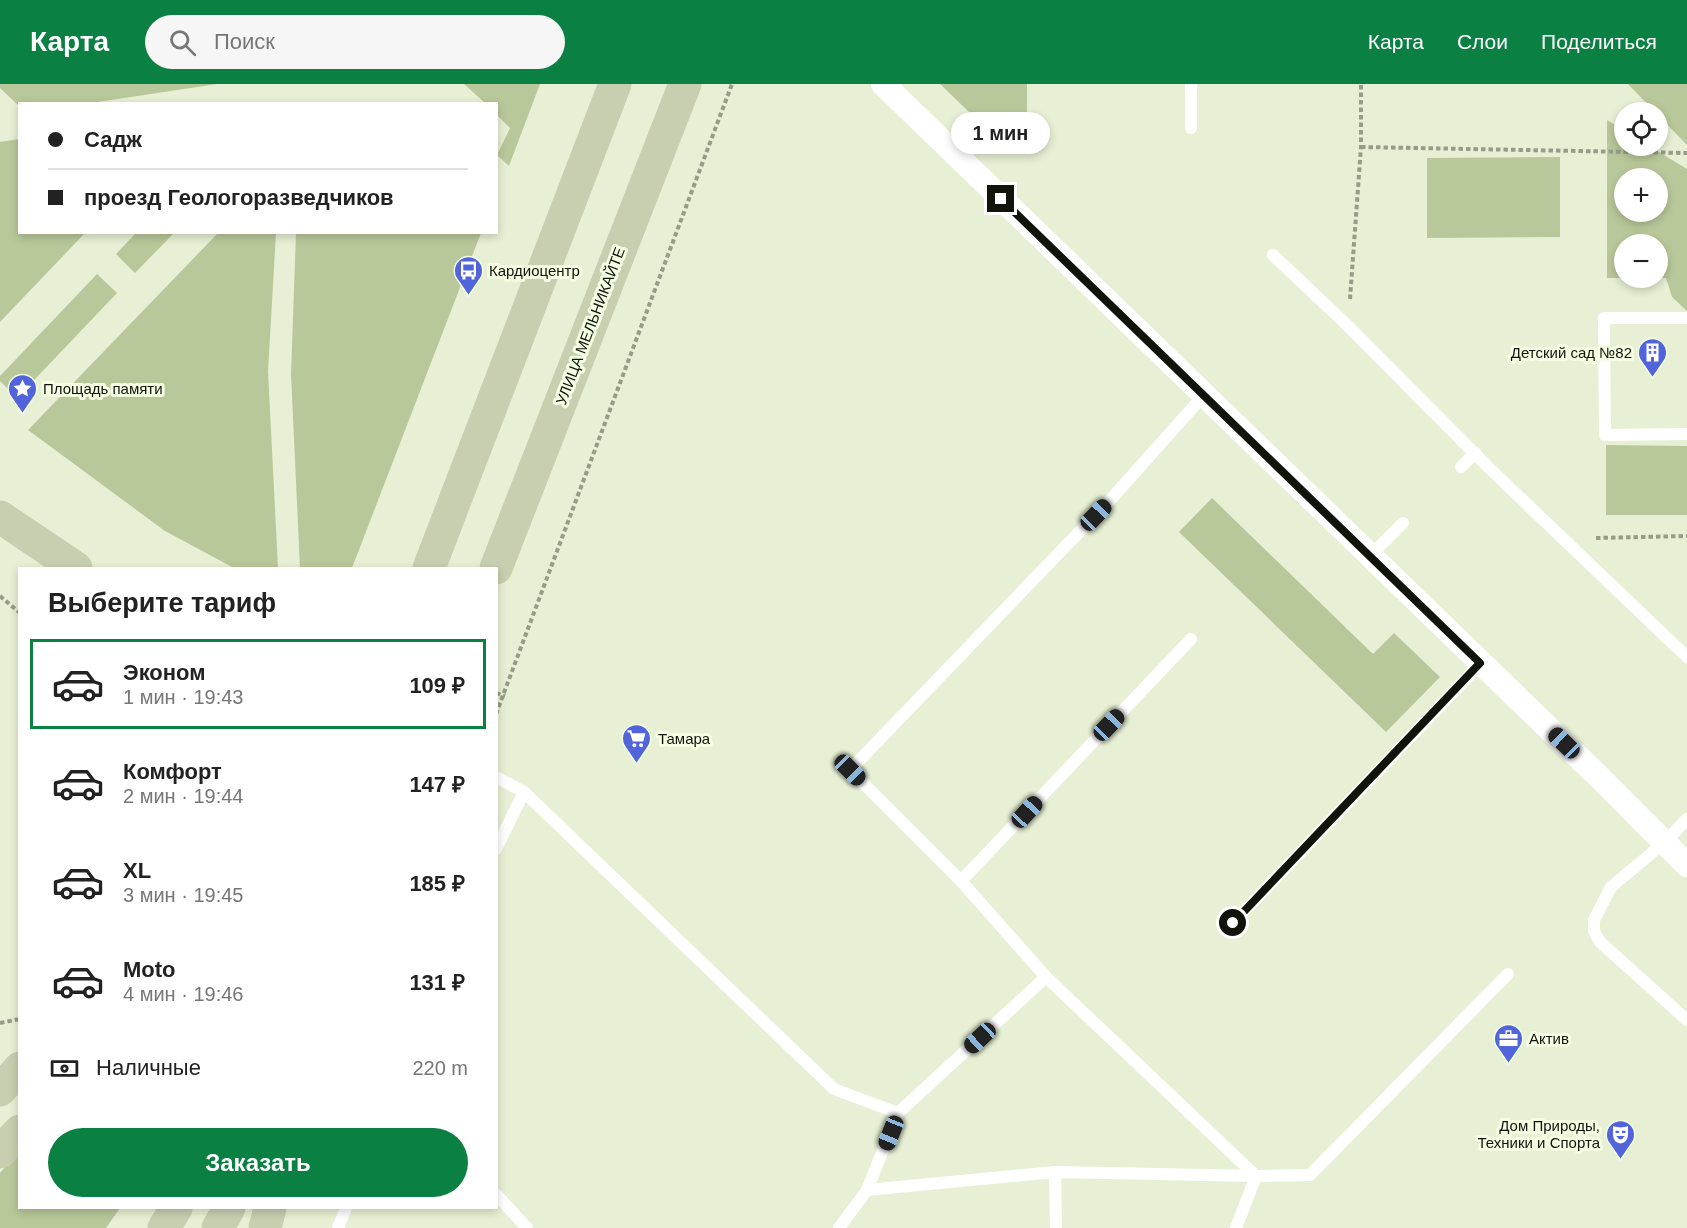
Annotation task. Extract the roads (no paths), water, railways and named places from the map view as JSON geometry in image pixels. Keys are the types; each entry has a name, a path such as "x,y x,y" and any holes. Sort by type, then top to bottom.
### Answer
{"main road":[{"path":"429,567 615,84"},
{"name":"УЛИЦА МЕЛЬНИКАЙТЕ","path":"496,567 685,84"},
{"path":"0,517 75,567"},
{"path":"0,1090 18,1070"},
{"path":"0,1152 18,1133"},
{"path":"157,1228 161,1209"},
{"path":"164,1228 175,1209"},
{"path":"218,1228 228,1209"},
{"path":"265,1228 270,1209"}],"street":[{"path":"883,84 1687,865"}],"lane":[{"path":"1191,84 1191,128"},
{"path":"1273,255 1687,657"},
{"path":"1687,318 1604,318 1605,435 1687,434"},
{"path":"1204,395 1112,498 850,770 961,881 1046,977 1256,1176"},
{"path":"1461,467 1475,453"},
{"path":"1370,556 1403,523"},
{"path":"961,881 1191,639"},
{"path":"1233,923 1480,663"},
{"path":"498,778 524,792 834,1089 898,1113"},
{"path":"498,845 524,792"},
{"path":"1687,819 1665,842 1611,887 1594,920 1594,931 1600,942 1687,1020"},
{"path":"867,1190 1055,1172 1310,1175 1508,974"},
{"path":"838,1228 867,1190 898,1113 1046,977"},
{"path":"1055,1172 1056,1228"},
{"path":"1236,1228 1256,1176"},
{"path":"498,1196 527,1228"},
{"path":"338,1228 346,1209"}],"place":[{"name":"Кардиоцентр","path":"468,296"},
{"name":"Детский сад №82","path":"1653,378"},
{"name":"Площадь памяти","path":"22,414"},
{"name":"Тамара","path":"637,764"},
{"name":"Актив","path":"1508,1064"},
{"name":"Дом Природы, Техники и Спорта","path":"1621,1160"}]}
